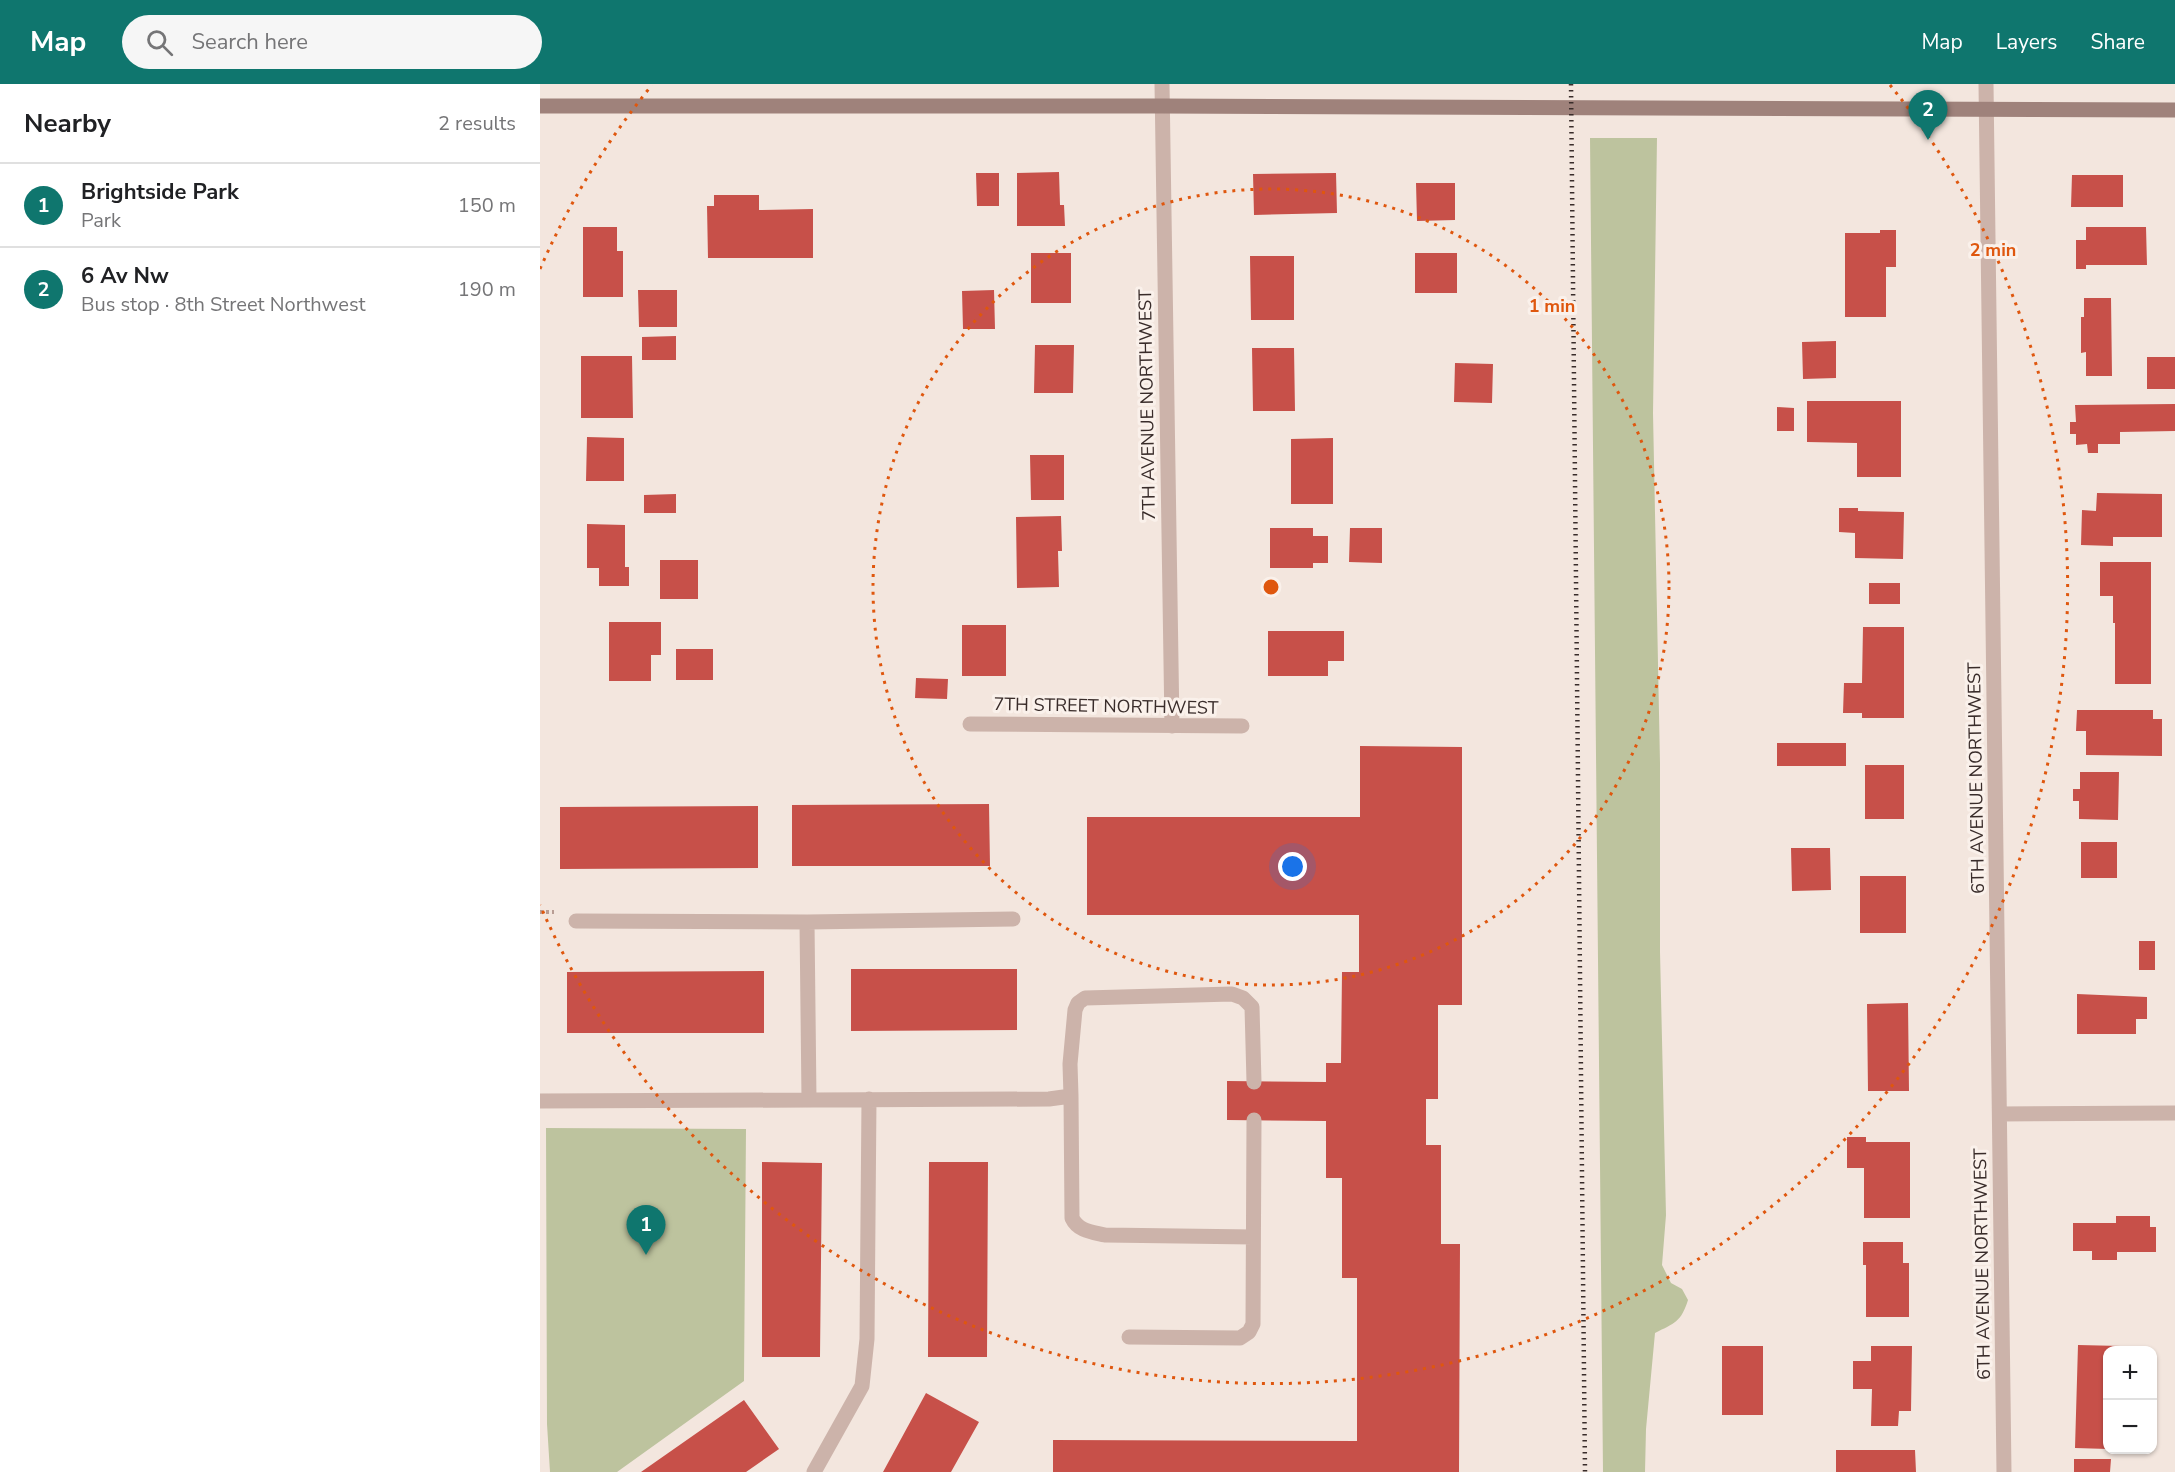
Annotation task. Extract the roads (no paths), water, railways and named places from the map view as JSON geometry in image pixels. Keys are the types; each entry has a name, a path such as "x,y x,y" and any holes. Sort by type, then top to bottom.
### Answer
{"street":[{"name":"7TH AVENUE NORTHWEST","path":"1162,84 1172,726"},
{"name":"6TH AVENUE NORTHWEST","path":"1986,84 2004,1472"},
{"path":"540,106 2175,110"},
{"name":"7TH STREET NORTHWEST","path":"970,724 1242,726"},
{"path":"576,921 807,922 1013,919"},
{"path":"807,922 809,1100"},
{"path":"1253,1237 1105,1235 1086,1231 1075,1224 1072,1218 1070,1064 1075,1010 1078,1003 1085,998 1232,994 1243,998 1252,1007 1254,1082"},
{"path":"540,1101 1049,1099 1071,1096"},
{"path":"814,1472 862,1386 867,1339 869,1100"},
{"path":"2000,1114 2175,1113"},
{"path":"1129,1337 1240,1338 1249,1332 1253,1324 1254,1120"}],"railway":[{"path":"1571,84 1585,1472"}],"place":[{"name":"6 Av Nw","path":"1928,140"},
{"name":"Brightside Park","path":"646,1255"}]}
